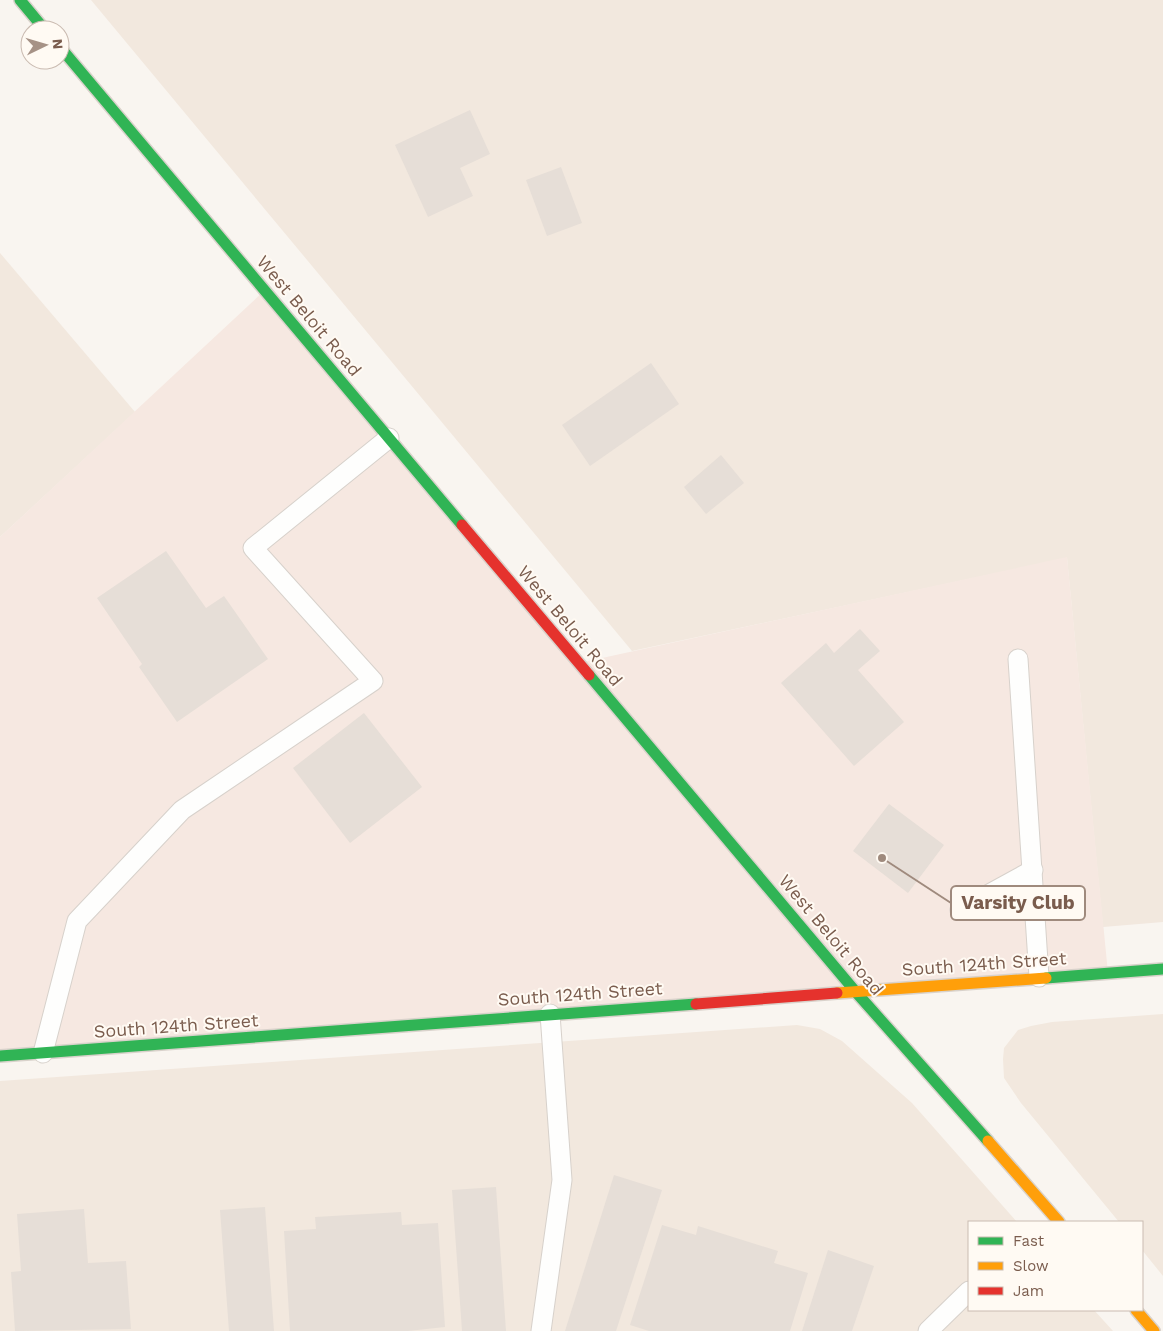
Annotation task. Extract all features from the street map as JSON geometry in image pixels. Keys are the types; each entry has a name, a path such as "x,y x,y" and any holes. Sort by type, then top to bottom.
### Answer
{"main road":[{"path":"20,0 37,20"},
{"name":"West Beloit Road","path":"70,59 1049,1219"},
{"name":"South 124th Street","path":"0,1056 1163,969"},
{"path":"1137,1311 1154,1331"}],"lane":[{"path":"44,1053 77,921 182,810 373,681 253,548 388,438"},
{"path":"1018,659 1039,977"},
{"path":"960,910 1033,870"},
{"path":"541,1331 562,1180 550,1014"},
{"path":"928,1331 968,1292"}],"shaded area":[{"path":"91,0 1163,0 1163,922 1103,927 1067,558 632,651"},
{"path":"0,253 135,412 0,537"},
{"path":"265,290 579,663 1067,557 1108,973 0,1056 0,537"},
{"path":"1163,1014 1163,1276 1143,1251 1143,1221 1118,1221 1021,1103 1004,1078 1004,1048 1018,1030 1052,1022"},
{"path":"797,1025 820,1029 842,1041 912,1103 1016,1221 968,1221 968,1311 1095,1311 1113,1331 0,1331 0,1081"}],"building":[{"path":"470,110 490,154 460,168 473,196 428,217 395,145"},
{"path":"561,167 582,223 547,236 526,180"},
{"path":"651,363 679,404 590,466 562,425"},
{"path":"721,455 744,483 706,514 684,487"},
{"path":"166,551 206,608 224,596 268,659 177,722 139,667 142,664 97,598"},
{"path":"860,629 880,651 858,670 904,722 854,766 781,683 826,643 834,653"},
{"path":"364,713 422,787 350,843 293,768"},
{"path":"889,804 944,845 908,893 853,851"},
{"path":"614,1175 662,1190 616,1331 565,1331"},
{"path":"496,1187 506,1331 462,1331 452,1190"},
{"path":"265,1207 274,1331 229,1331 220,1210"},
{"path":"84,1209 88,1263 126,1261 131,1329 15,1331 11,1272 21,1271 17,1214"},
{"path":"401,1212 402,1225 438,1223 445,1327 408,1331 290,1331 284,1231 316,1229 315,1217"},
{"path":"662,1225 696,1235 698,1226 778,1251 774,1263 808,1273 790,1331 649,1331 630,1325"},
{"path":"828,1250 874,1266 852,1331 802,1331"}],"traffic: fast":[{"path":"20,0 37,20"},
{"path":"70,59 462,525"},
{"path":"589,675 855,991 988,1141"},
{"path":"1046,978 1163,969"},
{"path":"0,1056 696,1004"}],"traffic: slow":[{"path":"837,993 1046,978"},
{"path":"988,1141 1058,1221"},
{"path":"1137,1311 1154,1331"}],"traffic: jam":[{"path":"462,525 589,675"},
{"path":"696,1004 837,993"}],"place":[{"name":"Varsity Club","path":"882,858"}]}
